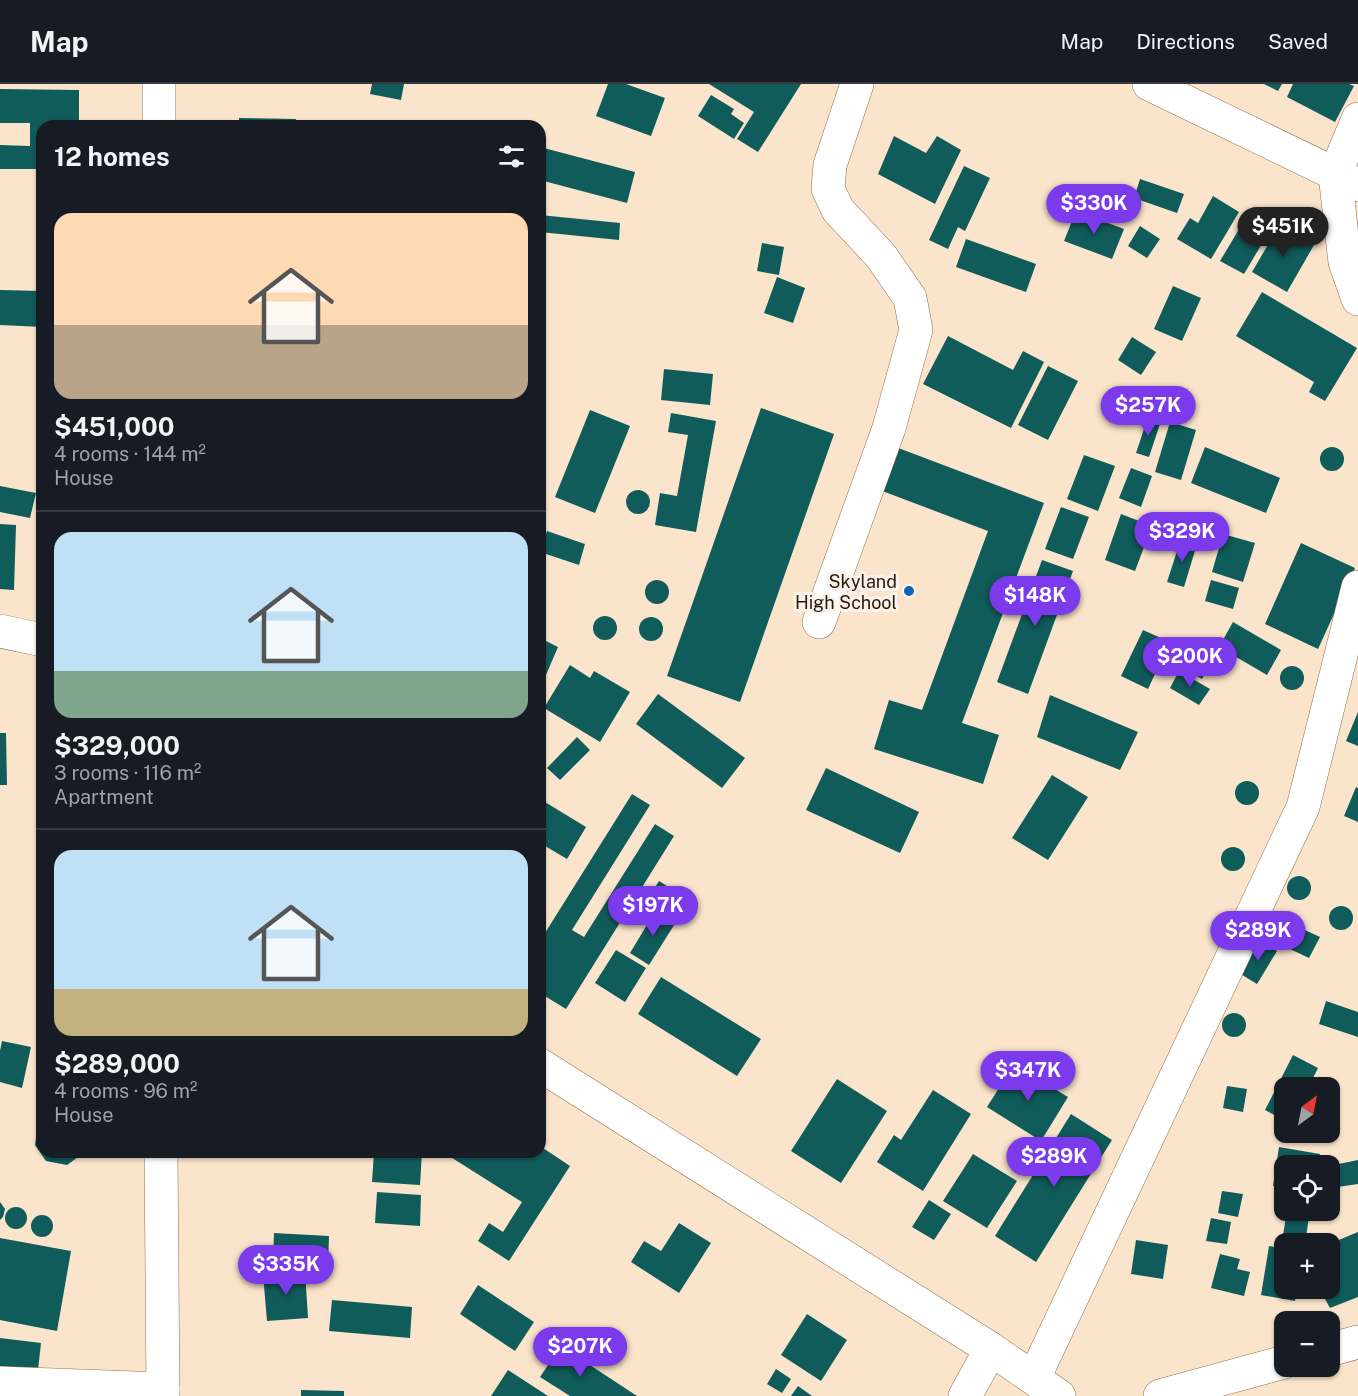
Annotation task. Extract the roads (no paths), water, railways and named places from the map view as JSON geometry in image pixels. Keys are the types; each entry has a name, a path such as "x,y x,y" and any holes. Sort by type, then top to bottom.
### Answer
{"street":[{"path":"159,84 159,120"},
{"path":"819,622 889,428 916,330 910,298 881,256 838,210 828,189 830,165 857,84"},
{"path":"1149,84 1347,180"},
{"path":"1358,118 1347,180 1345,262 1358,299"},
{"path":"546,1069 991,1349 1046,1387 1303,807 1358,587"},
{"path":"0,632 36,639"},
{"path":"0,1383 163,1392 160,1158"},
{"path":"1340,1347 1358,1342"},
{"path":"965,1396 991,1349"},
{"path":"1160,1396 1274,1365"}],"place":[{"name":"Skyland High School","path":"909,591"}]}
